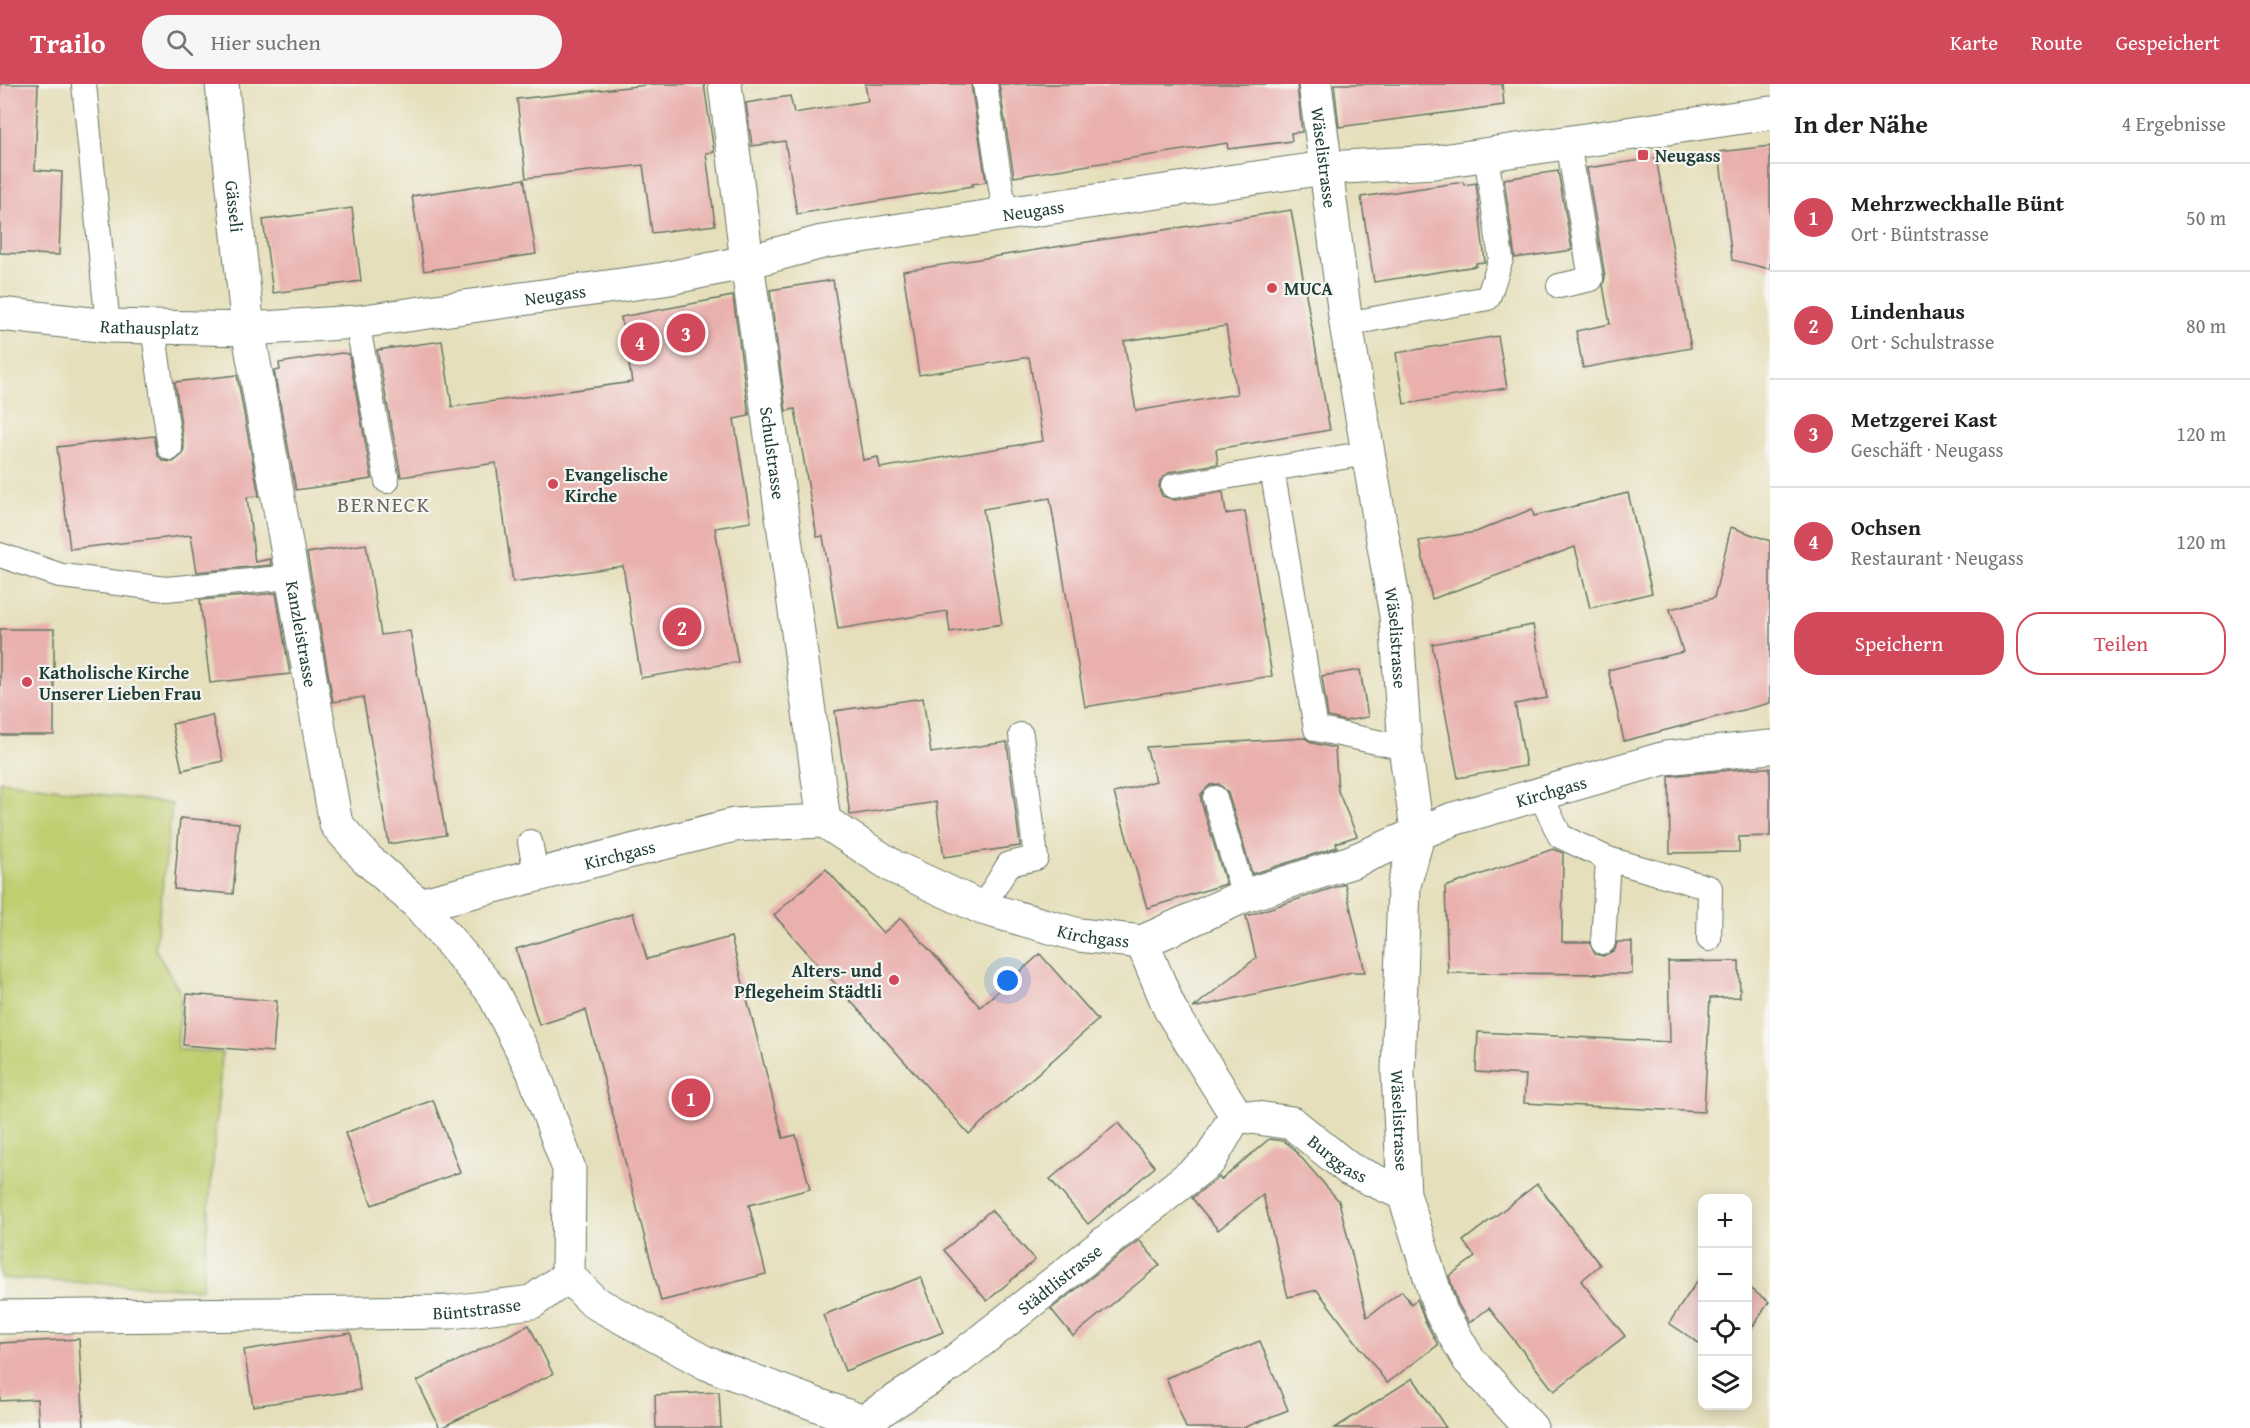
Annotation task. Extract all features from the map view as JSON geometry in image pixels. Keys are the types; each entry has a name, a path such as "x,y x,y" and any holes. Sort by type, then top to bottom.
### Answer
{"street":[{"name":"Gässeli","path":"222,84 248,329"},
{"name":"Schulstrasse","path":"725,84 747,262 824,821"},
{"name":"Wäselistrasse","path":"1315,84 1346,324 1396,616 1405,748 1418,836 1404,885 1398,1073 1404,1194"},
{"name":"Neugass","path":"300,327 357,322 664,279 747,262 822,242 1005,214 1325,168 1435,162 1770,113"},
{"name":"Rathausplatz","path":"0,314 108,326 248,329 300,327"},
{"name":"Kanzleistrasse","path":"248,329 336,824 366,859 419,905"},
{"name":"Kirchgass","path":"419,905 533,858 734,825 824,821 894,867 982,908 1079,935 1142,942 1244,896 1351,862 1418,836 1453,819 1665,758 1770,747"},
{"path":"419,905 492,991 533,1071 569,1169 568,1276"},
{"path":"1142,942 1170,1009 1236,1115"},
{"name":"Burggass","path":"1236,1115 1292,1122 1349,1169 1404,1194"},
{"name":"Städtlistrasse","path":"568,1276 594,1302 706,1363 863,1425 949,1366 1210,1160 1236,1115"},
{"path":"1404,1194 1441,1312 1469,1360 1531,1428"},
{"name":"Büntstrasse","path":"0,1317 451,1312 532,1302 568,1276"}],"lane":[{"path":"84,84 108,326"},
{"path":"985,84 1005,214"},
{"path":"1559,286 1591,279 1568,142"},
{"path":"1346,324 1488,298 1501,259 1486,154"},
{"path":"357,322 387,481"},
{"path":"153,327 170,448"},
{"path":"1173,486 1368,453"},
{"path":"1272,469 1316,729 1405,748"},
{"path":"0,555 62,576 166,589 291,577"},
{"path":"982,908 1009,864 1036,858 1021,735"},
{"path":"1540,794 1560,836 1608,859 1710,888 1709,939"},
{"path":"1215,798 1244,896"},
{"path":"1604,942 1608,859"}],"green space":[{"path":"0,781 172,804 155,949 181,994 177,1049 222,1053 202,1289 0,1278"}],"building":[{"path":"0,84 38,84 35,170 62,172 59,255 0,253"},
{"path":"656,84 704,84 714,152 706,153 715,225 652,233 643,165 526,178 517,99"},
{"path":"865,84 971,84 986,182 797,214 785,141 752,146 746,103 790,96 794,113 868,101"},
{"path":"999,84 1297,84 1302,132 1291,133 1292,141 1228,149 1227,143 1014,177"},
{"path":"1334,84 1502,84 1504,105 1339,127"},
{"path":"1770,146 1770,269 1732,260 1719,152"},
{"path":"1656,158 1691,348 1583,368 1576,331 1610,324 1603,285 1605,277 1587,168"},
{"path":"1558,171 1572,250 1515,258 1504,179"},
{"path":"524,179 536,254 424,271 412,196"},
{"path":"1463,182 1464,185 1476,183 1485,262 1476,263 1476,266 1374,282 1361,197"},
{"path":"352,208 361,281 273,293 263,220"},
{"path":"1291,210 1330,430 1216,449 1218,464 1170,472 1160,481 1159,488 1162,496 1175,500 1223,492 1226,514 1245,511 1272,676 1085,707 1050,498 983,509 1002,624 950,632 947,611 838,629 823,536 817,537 795,409 786,411 770,290 833,280 863,460 878,457 880,468 1043,441 1029,357 919,375 903,271","holes":["1226,326 1237,394 1136,411 1124,341"]},
{"path":"733,296 749,416 734,419 751,522 715,528 738,662 641,678 623,566 513,582 496,463 401,477 377,350 442,341 452,407 632,382 621,317"},
{"path":"1498,336 1507,388 1404,404 1396,353"},
{"path":"341,353 349,354 372,479 296,490 274,371 280,370 279,363"},
{"path":"237,375 259,496 247,497 255,562 270,559 271,565 197,572 191,535 70,549 57,447 154,436 158,456 164,461 173,462 183,454 184,447 175,382"},
{"path":"1628,493 1652,593 1590,608 1575,547 1432,599 1419,541 1476,532 1532,509 1534,516"},
{"path":"1731,527 1770,541 1770,703 1624,741 1608,670 1683,652 1670,609 1714,598"},
{"path":"366,544 381,635 410,631 446,835 389,844 363,697 333,702 307,553"},
{"path":"276,593 290,674 210,683 200,600"},
{"path":"1533,625 1547,698 1515,704 1526,766 1458,778 1432,644"},
{"name":"Katholische Kirche Unserer Lieben Frau","path":"0,629 54,629 54,735 0,735"},
{"path":"1360,670 1368,717 1345,721 1328,717 1322,676"},
{"path":"923,698 931,753 1007,742 1020,846 944,857 936,802 850,815 835,711"},
{"path":"212,715 223,761 182,770 172,724"},
{"path":"1305,738 1313,743 1335,748 1338,791 1357,836 1336,843 1337,847 1252,874 1228,793 1219,784 1210,785 1201,794 1201,801 1226,884 1147,908 1114,793 1156,781 1146,747"},
{"path":"1770,768 1770,836 1739,837 1739,852 1670,853 1669,776"},
{"path":"180,818 239,823 233,894 174,889"},
{"path":"1553,849 1563,853 1562,942 1589,942 1595,954 1603,956 1615,950 1617,942 1632,942 1632,974 1448,973 1445,887"},
{"name":"Alters- und Pflegeheim Städtli","path":"826,869 883,933 901,918 980,1007 1040,954 1098,1020 969,1134 774,915"},
{"path":"1345,884 1365,972 1352,972 1193,1008 1256,958 1246,916"},
{"path":"633,913 647,959 731,937 783,1138 796,1135 810,1189 749,1205 766,1274 661,1301 586,1010 539,1025 516,949"},
{"path":"1739,961 1740,997 1710,998 1704,1112 1524,1103 1526,1075 1476,1072 1478,1032 1670,1042 1668,962"},
{"path":"187,994 277,1001 273,1052 183,1045"},
{"path":"433,1100 460,1172 372,1205 345,1133"},
{"path":"1118,1123 1155,1167 1088,1224 1050,1179"},
{"path":"1269,1139 1284,1141 1292,1147 1339,1201 1367,1317 1402,1291 1411,1304 1417,1299 1425,1321 1438,1345 1387,1383 1317,1290 1288,1297 1263,1195 1218,1230 1192,1198 1219,1177 1221,1180"},
{"path":"1537,1184 1600,1265 1581,1281 1625,1336 1554,1391 1489,1308 1469,1323 1458,1304 1449,1276 1475,1257 1463,1241"},
{"path":"991,1210 1035,1260 987,1301 944,1250"},
{"path":"1139,1240 1160,1265 1073,1336 1051,1309"},
{"path":"921,1277 943,1332 845,1371 823,1315"},
{"path":"1698,1280 1698,1342 1669,1323"},
{"path":"1752,1290 1769,1302 1752,1328"},
{"path":"529,1325 553,1374 440,1428 417,1381"},
{"path":"351,1333 360,1390 253,1406 244,1350"},
{"path":"79,1339 84,1428 39,1428 37,1399 0,1401 0,1343"},
{"path":"1260,1341 1288,1410 1243,1428 1186,1428 1166,1378"},
{"path":"1413,1378 1446,1428 1335,1428"},
{"path":"719,1392 721,1428 656,1428 655,1395"}],"place":[{"name":"Neugass","path":"1643,155"},
{"name":"MUCA","path":"1272,288"},
{"name":"Metzgerei Kast","path":"686,333"},
{"name":"Ochsen","path":"640,342"},
{"name":"Evangelische Kirche","path":"553,484"},
{"name":"Lindenhaus","path":"682,627"},
{"name":"Katholische Kirche Unserer Lieben Frau","path":"27,682"},
{"name":"Alters- und Pflegeheim Städtli","path":"894,980"},
{"name":"Mehrzweckhalle Bünt","path":"691,1098"}],"district":[{"name":"BERNECK","path":"384,504"}]}
